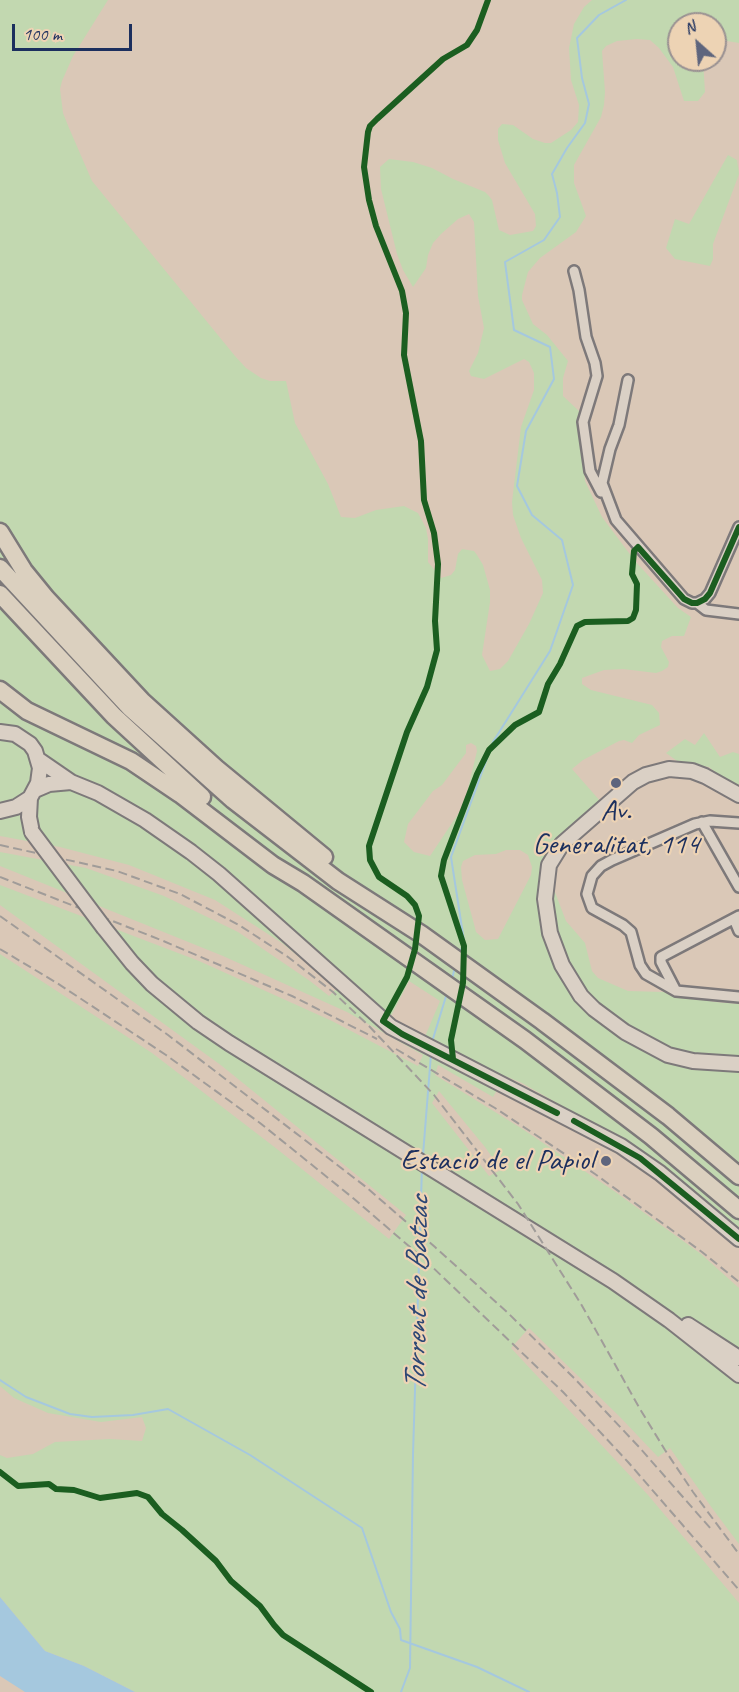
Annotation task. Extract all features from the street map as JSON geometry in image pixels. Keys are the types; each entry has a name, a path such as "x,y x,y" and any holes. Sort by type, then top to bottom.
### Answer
{"highway":[{"path":"0,532 40,592 142,701 240,789 382,906 503,992 668,1116 739,1176"},
{"path":"0,568 104,681 195,768 281,839 338,881 382,906"},
{"path":"0,594 142,744 303,883"},
{"path":"0,690 34,715 123,758 163,782 273,866 303,883 487,1013 651,1136 739,1210"}],"street":[{"path":"574,271 586,337 597,376 583,422 590,471 616,520 684,599 692,603 705,599 710,593 739,527"},
{"path":"616,520 602,483 619,424 628,380"},
{"path":"697,603 706,610 739,614"},
{"path":"0,732 15,734 23,738 30,744 39,760 40,776 33,794 29,817 32,832"},
{"path":"39,760 71,782 98,793 172,837 219,874 383,1021 402,1034 621,1146 660,1173 739,1239"},
{"path":"739,795 692,771 669,769 646,775 633,782 562,844 549,866 545,899 550,933 558,956 570,981 594,1009 626,1032 668,1055 693,1061 739,1064"},
{"path":"3,810 20,806 33,794 50,784 71,782"},
{"path":"3,810 32,832 132,963 152,984 198,1022 613,1281 668,1311 739,1358"},
{"path":"702,822 739,887"},
{"path":"739,823 702,822 601,866 588,885 587,898 592,908 632,932 642,971 676,991 739,997"},
{"path":"676,991 660,957 736,918 739,931"},
{"path":"613,1281 739,1375"}],"green space":[{"path":"0,0 108,0 73,56 60,89 63,113 92,181 246,368 270,381 286,381 295,423 328,484 341,517 355,518 376,510 404,506 418,513 426,528 428,562 441,578 451,575 455,570 458,554 462,549 474,551 483,565 490,590 482,655 490,671 500,669 508,661 543,593 542,580 521,538 513,515 512,502 521,427 534,390 534,373 529,362 524,359 484,379 471,376 469,371 478,353 484,328 478,296 474,222 469,214 458,219 441,234 433,243 426,268 413,287 397,254 381,189 380,167 389,159 413,162 432,168 485,192 492,200 499,230 510,235 533,231 536,226 535,214 505,163 498,140 498,129 502,124 513,125 533,139 551,143 571,130 578,122 579,105 571,80 569,48 574,24 584,7 592,0 739,0 739,43 727,41 727,12 667,12 667,59 650,40 617,41 606,46 602,51 604,105 601,117 574,165 574,183 586,216 576,232 540,258 528,272 522,300 533,324 547,335 568,361 563,378 563,396 579,411 585,481 602,517 635,561 678,608 691,617 684,636 672,636 662,641 661,647 669,662 668,667 662,671 656,673 623,669 604,670 582,678 582,684 591,690 652,705 659,713 660,725 639,735 632,743 619,741 583,760 572,769 608,810 563,854 556,867 553,887 566,921 585,943 592,971 598,978 628,991 664,992 715,1002 739,1004 739,1235 618,1138 522,1083 505,1076 493,1097 438,1065 435,1075 521,1128 614,1191 701,1254 739,1288 739,1544 670,1448 658,1457 529,1328 511,1348 648,1495 739,1603 739,1692 135,1692 84,1666 45,1651 0,1597 0,1455 7,1458 33,1454 55,1442 110,1439 142,1441 146,1428 142,1417 101,1422 48,1413 14,1398 0,1386 0,954 152,1053 389,1239 406,1215 222,1066 0,905 0,885 199,961 332,1021 418,1066 423,1055 347,1012 223,956 0,866 0,852 86,868 164,896 238,932 329,996 337,988 282,943 215,900 129,865 60,847 0,836","holes":["471,743 476,746 477,751 464,805 430,856 414,852 404,842 408,824 433,791 442,785 466,753 466,745","506,850 520,850 528,855 532,867 531,875 498,939 485,940 476,932 462,880 461,867 463,861 475,855 496,854","409,981 440,1001 424,1039 389,1020","439,1091 485,1147 501,1170 489,1176 432,1103"]},
{"path":"675,72 704,72 705,92 698,101 684,101"},
{"path":"728,155 737,160 739,174 713,244 713,259 710,266 675,259 666,248 675,219 689,224"},
{"path":"704,733 720,757 733,752 739,754 739,787 722,778 709,767 680,763 666,753 685,739 695,745"}],"water":[{"path":"0,1597 45,1651 84,1666 135,1692 25,1692 0,1676"}],"waterway":[{"name":"Torrent de Batzac","path":"460,953 464,941 451,857 493,742 550,651 573,585 562,540 532,515 517,486 526,431 554,379 550,347 514,330 505,262 544,240 560,217 552,174 585,123 589,104 582,78 577,38 599,15 626,0"},
{"name":"Torrent de Batzac","path":"452,979 455,967"},
{"name":"Torrent de Batzac","path":"432,1042 447,993"},
{"name":"Torrent de Batzac","path":"423,1155 431,1054"},
{"name":"Torrent de Batzac","path":"401,1692 410,1668 413,1454 422,1167"},
{"path":"0,1380 26,1397 70,1414 92,1417 133,1415 168,1409 250,1455 362,1528 391,1612 400,1629 401,1640 477,1667 529,1692"}],"railway":[{"path":"0,845 117,871 180,894 239,925 288,957 333,992 369,1026 434,1095 518,1204 581,1304 665,1450 739,1554"},
{"path":"0,877 161,940 292,996 377,1039"},
{"path":"0,916 168,1035 366,1187 507,1312 575,1379 711,1529"},
{"path":"0,949 57,983 166,1055 260,1123 425,1260 563,1392 628,1462 739,1590"},
{"path":"396,1049 495,1108 595,1174 702,1252 739,1282"}],"cycle path":[{"path":"488,0 477,30 467,45 443,59 377,119 368,132 364,167 369,200 376,226 402,291 406,313 404,355 421,441 424,500 434,533 438,564 435,621 437,650 427,687 407,732 369,846 370,860 379,877 407,896 415,905 419,916 415,949 407,977 383,1021 402,1034 557,1113"},
{"path":"453,1059 451,1040 463,983 464,946 441,876 444,860 477,774 489,750 515,725 539,712 548,684 577,626 585,622 628,621 633,618 636,610 637,584 632,574 634,551 638,547 684,599 697,603 710,593 739,527"},
{"path":"574,1121 640,1158 739,1239"},
{"path":"0,1472 18,1486 49,1484 56,1489 74,1490 100,1498 137,1493 148,1497 162,1514 216,1561 231,1581 260,1606 283,1635 371,1692"}],"place":[{"name":"Av. Generalitat, 114","path":"616,783"},
{"name":"Estació de el Papiol","path":"606,1161"}]}
